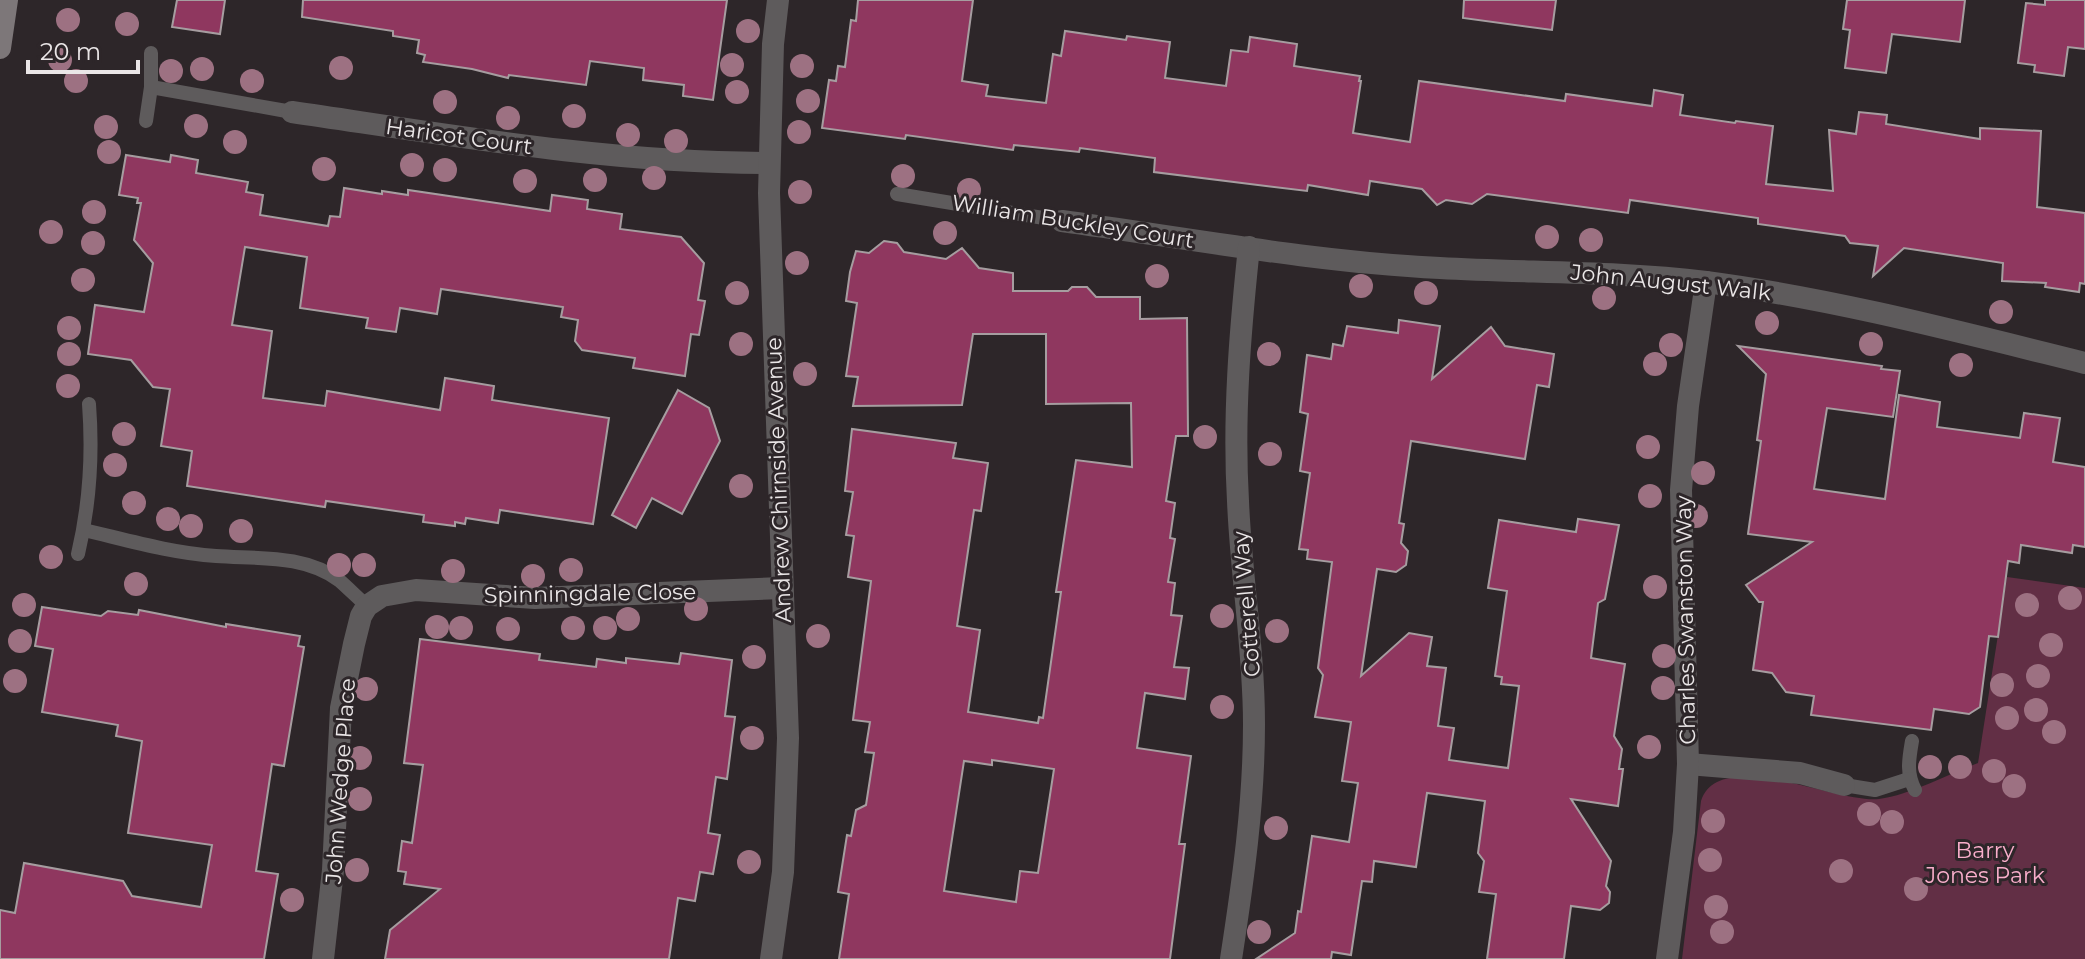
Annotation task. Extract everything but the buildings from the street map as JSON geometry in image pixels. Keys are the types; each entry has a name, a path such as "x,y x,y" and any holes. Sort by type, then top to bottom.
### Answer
{"main road":[{"path":"0,48 7,0"}],"street":[{"name":"Andrew Chirnside Avenue","path":"771,959 783,872 787,784 769,163 773,44 778,0"},
{"name":"Haricot Court","path":"292,112 516,145 726,163 769,163"},
{"name":"William Buckley Court","path":"1062,221 1249,247"},
{"name":"John August Walk","path":"1249,247 1439,268 1557,270 1706,282 1846,306 2085,363"},
{"name":"Cotterell Way","path":"1231,959 1247,861 1254,725 1235,445 1238,349 1249,247"},
{"name":"Charles Swanston Way","path":"1667,959 1684,832 1688,764 1681,490 1688,406 1706,282"},
{"name":"Spinningdale Close","path":"367,606 382,596 416,590 535,598 782,588"},
{"name":"John Wedge Place","path":"323,959 333,870 341,708 361,616 367,606"},
{"path":"1688,764 1800,773 1844,785"}],"lane":[{"path":"146,121 151,87 151,53"},
{"name":"Haricot Court","path":"151,87 292,112"},
{"name":"William Buckley Court","path":"897,194 1062,221"},
{"path":"78,554 84,530 93,453 89,404"},
{"path":"84,530 174,550 294,561 338,579 367,606"},
{"path":"1844,785 1875,790 1912,785 1912,741"}],"green space":[{"name":"Barry Jones Park","path":"2007,577 2085,588 2085,959 1682,959 1701,801 1712,785 1731,778 1754,777 1879,799 1916,789 1978,763"}]}
